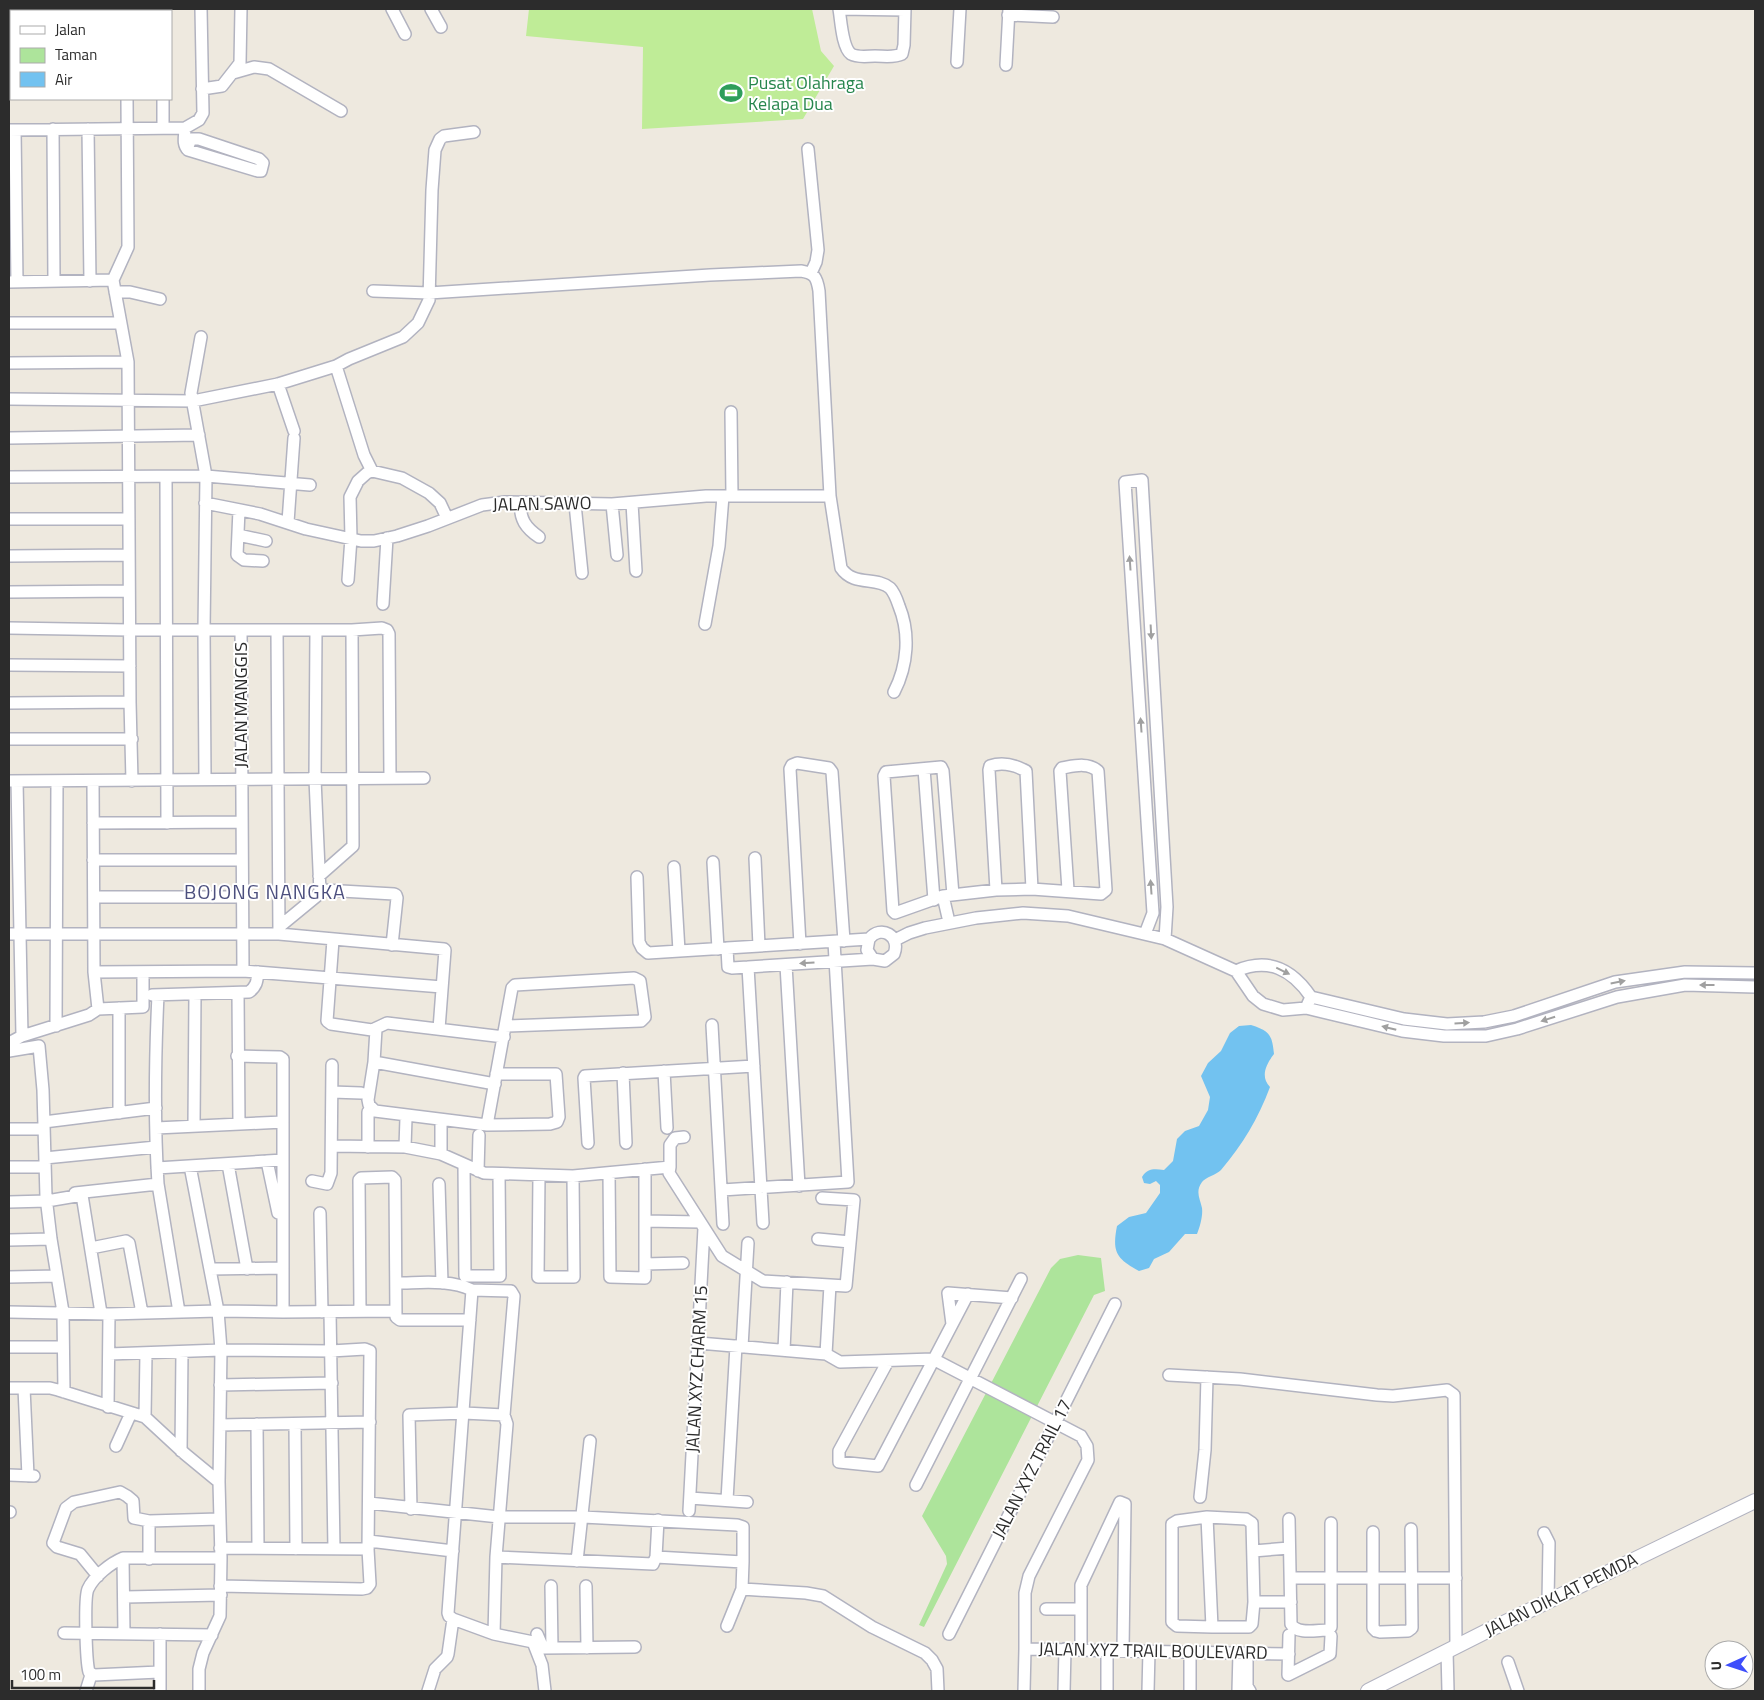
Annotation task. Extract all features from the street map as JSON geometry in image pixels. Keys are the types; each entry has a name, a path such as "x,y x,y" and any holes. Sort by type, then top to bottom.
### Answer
{"street":[{"path":"160,299 90,281 13,282 12,130 186,128 202,117 201,9"},
{"path":"202,89 222,86 240,62 241,9"},
{"path":"392,9 404,34"},
{"path":"431,9 441,27"},
{"path":"840,9 905,10 902,54 895,56 856,56 848,50 843,36 840,9"},
{"path":"957,62 960,9"},
{"path":"1006,65 1008,12 1053,17"},
{"path":"233,73 254,67 269,68 341,111"},
{"path":"127,100 128,247 114,286 128,362 132,781"},
{"path":"163,100 163,128"},
{"path":"186,128 184,141 187,149 198,154 258,171 262,168 263,163 259,159 194,138 187,149"},
{"path":"88,129 90,281"},
{"path":"53,130 54,281"},
{"path":"9,399 193,401 278,384 336,366 403,337 418,323 429,300 432,190 436,150 440,138 474,132"},
{"path":"222,161 226,148"},
{"path":"808,149 818,250 816,262 811,273"},
{"path":"373,291 429,293 710,275 801,271 811,273 818,279 830,496 841,568 846,576 890,588 903,616 906,632 906,656 902,673 894,692"},
{"path":"9,323 120,323"},
{"path":"201,337 192,389 206,476 205,779"},
{"path":"9,363 128,362"},
{"path":"336,366 364,455 372,471"},
{"path":"278,384 294,434 288,522"},
{"path":"706,624 728,496 731,412"},
{"path":"9,438 199,435"},
{"path":"348,580 351,538 350,497 358,481 372,471 402,478 429,493 440,503 447,518"},
{"path":"9,478 206,476 291,485 310,485"},
{"path":"166,477 167,823"},
{"path":"1145,934 1153,913 1153,907 1125,482 1142,480 1167,907 1165,939"},
{"name":"JALAN SAWO","path":"206,503 288,522 306,529 361,541 374,541 428,526 482,505 505,502 612,504 694,497 830,496"},
{"path":"632,502 636,571"},
{"path":"521,503 520,510 524,525 539,537"},
{"path":"575,504 582,573"},
{"path":"612,504 617,555"},
{"path":"239,510 238,555 244,560 263,561"},
{"path":"9,519 129,519"},
{"path":"238,535 266,541"},
{"path":"383,604 387,538"},
{"path":"9,556 129,555"},
{"path":"9,592 130,592"},
{"path":"9,628 130,630 352,630 382,628 389,634 390,778"},
{"name":"JALAN MANGGIS","path":"241,630 242,971"},
{"path":"277,630 279,931"},
{"path":"316,630 315,779 320,892"},
{"path":"320,876 353,846 352,630"},
{"path":"9,665 130,666"},
{"path":"9,703 130,702"},
{"path":"9,739 132,738"},
{"path":"722,1190 846,1183 848,1180 835,961 839,941 832,772 827,768 798,763 792,765 790,769 800,944"},
{"path":"996,890 988,770 990,766 995,764 1012,766 1026,771 1032,889"},
{"path":"943,897 943,772 941,767 935,766 924,770 886,772 884,773 893,912 898,913 943,897 996,890 1068,890 1102,894 1106,890 1098,771 1093,767 1087,765 1062,768 1060,771 1068,890"},
{"path":"924,770 943,897 949,922"},
{"path":"22,1036 14,934 13,781 424,778"},
{"path":"93,781 94,972 98,1009"},
{"path":"56,1026 57,782"},
{"path":"93,823 242,822"},
{"path":"755,858 759,946"},
{"path":"94,860 242,860"},
{"path":"713,862 722,949 729,968 873,959 882,962 891,958 896,950 895,940 890,934 882,932 874,934 869,939 867,950 873,959"},
{"path":"674,867 679,951"},
{"path":"637,876 639,942 648,953 869,939"},
{"path":"279,931 324,890 396,895 392,945"},
{"path":"94,897 242,897"},
{"path":"1153,907 1167,907"},
{"path":"895,940 909,933 949,922 1001,915 1036,913 1068,916 1165,939 1236,971 1253,996 1263,1004 1283,1010 1306,1008 1402,1031 1444,1036 1486,1036 1517,1030 1617,997 1685,986 1755,987"},
{"path":"14,934 242,934 279,931 333,940 445,950 439,1029"},
{"path":"333,940 327,1021 331,1024 367,1030 387,1023 439,1029 505,1032 641,1021 645,1017 640,981 634,978 515,984 512,988 505,1032 487,1125"},
{"path":"786,965 799,1186"},
{"path":"1236,971 1254,965 1270,966 1283,970 1302,983 1311,996 1404,1019 1446,1024 1484,1022 1514,1016 1614,982 1685,972 1755,973"},
{"path":"748,967 763,1223"},
{"path":"94,972 242,971 442,987"},
{"path":"9,1043 22,1036 89,1015 98,1009 142,1008 144,1005 143,972"},
{"path":"143,995 249,992 257,982 258,972"},
{"path":"238,993 239,1124"},
{"path":"194,1126 195,994"},
{"path":"158,995 156,1108 158,1184 179,1312"},
{"path":"1306,1008 1311,996"},
{"path":"119,1008 119,1113"},
{"path":"712,1025 723,1224"},
{"path":"374,1062 496,1079 556,1074 559,1117 557,1122 550,1124 487,1125 373,1109 369,1105 368,1100 374,1062 376,1028"},
{"path":"34,1032 39,1046 46,1199 63,1312 64,1392"},
{"path":"9,1050 39,1046"},
{"path":"238,1056 280,1057 283,1059 283,1312"},
{"path":"312,1181 327,1184 331,1173 332,1065"},
{"path":"588,1143 584,1077 588,1075 754,1066"},
{"path":"664,1071 667,1128"},
{"path":"623,1074 626,1143"},
{"path":"332,1092 361,1093"},
{"path":"9,1129 156,1108"},
{"path":"368,1112 368,1147"},
{"path":"405,1147 406,1118"},
{"path":"156,1128 283,1122"},
{"path":"441,1125 441,1154"},
{"path":"478,1171 479,1135"},
{"path":"684,1137 675,1138 670,1145 669,1174 722,1256 763,1281 846,1286 854,1200 822,1198"},
{"path":"332,1146 405,1147 441,1154 478,1171 499,1174 573,1176 670,1167"},
{"path":"9,1167 156,1147"},
{"path":"157,1168 283,1160"},
{"path":"267,1161 283,1236"},
{"path":"228,1164 247,1269"},
{"path":"464,1165 466,1276 500,1276 499,1174"},
{"path":"190,1166 218,1310 221,1350 219,1482 220,1616 203,1653 199,1691"},
{"path":"609,1173 610,1277 645,1278 645,1169"},
{"path":"539,1175 538,1277 574,1277 573,1176"},
{"path":"360,1310 358,1180 360,1178 392,1177 395,1180 396,1317 400,1320 470,1320"},
{"path":"46,1199 158,1184"},
{"path":"439,1184 442,1283"},
{"path":"9,1202 82,1195 105,1314 109,1354 108,1407"},
{"path":"320,1213 326,1312 331,1351 334,1549"},
{"path":"645,1221 702,1225"},
{"name":"JALAN XYZ CHARM 15","path":"689,1511 699,1343 702,1225"},
{"path":"9,1240 51,1239"},
{"path":"818,1239 850,1242"},
{"path":"91,1248 126,1241 129,1243 142,1313"},
{"path":"727,1500 748,1243"},
{"path":"645,1264 683,1263"},
{"path":"210,1269 283,1268"},
{"path":"9,1277 57,1276"},
{"path":"916,1485 1021,1279"},
{"path":"784,1350 787,1282"},
{"path":"396,1283 442,1283 462,1286 472,1290 511,1291 514,1294 504,1416 507,1424 496,1557 494,1634"},
{"path":"826,1354 830,1285"},
{"path":"472,1290 448,1612 449,1616 453,1619 494,1634 533,1642 542,1664 545,1691"},
{"path":"952,1324 948,1293 1012,1298"},
{"path":"888,1360 839,1451 838,1462 878,1466 968,1294"},
{"name":"JALAN XYZ TRAIL 17","path":"949,1634 1115,1304"},
{"path":"9,1312 105,1314 218,1310 283,1312 395,1311"},
{"path":"699,1343 826,1354 840,1362 933,1359"},
{"path":"9,1347 63,1347"},
{"path":"109,1354 221,1350 331,1351 365,1348 370,1351 370,1584 365,1588 220,1591 125,1597"},
{"path":"181,1451 182,1352"},
{"path":"145,1417 146,1353"},
{"name":"JALAN XYZ TRAIL BOULEVARD","path":"933,1359 1081,1436 1087,1446 1088,1460 1029,1576 1025,1593 1025,1648 1289,1654"},
{"path":"1169,1375 1259,1381 1377,1395 1393,1396 1447,1390 1454,1395 1452,1648 1448,1691"},
{"path":"1200,1497 1205,1450 1207,1377"},
{"path":"220,1385 332,1383"},
{"path":"9,1388 50,1388 145,1417 181,1451 219,1482"},
{"path":"9,1475 31,1476 24,1388"},
{"path":"116,1446 131,1413"},
{"path":"411,1509 410,1415 464,1413 504,1416"},
{"path":"220,1425 370,1422"},
{"path":"257,1424 258,1548"},
{"path":"295,1424 296,1549"},
{"path":"577,1561 590,1441"},
{"path":"98,1576 80,1554 57,1547 54,1543 66,1508 74,1502 120,1492 133,1501 134,1518 149,1521 219,1519"},
{"path":"690,1498 747,1502"},
{"name":"JALAN DIKLAT PEMDA","path":"1368,1691 1452,1648 1755,1501"},
{"path":"1081,1650 1081,1585 1120,1502 1125,1504 1123,1650"},
{"path":"369,1503 456,1514 499,1517 583,1517 741,1525 744,1531 742,1589 727,1626"},
{"path":"1207,1517 1212,1626"},
{"path":"1207,1517 1250,1520 1253,1527 1253,1551 1254,1602 1251,1626 1177,1626 1172,1622 1172,1524 1177,1521 1207,1517"},
{"path":"496,1557 653,1564 656,1557 658,1520"},
{"path":"1289,1520 1291,1624 1296,1630 1330,1629 1332,1625 1330,1578 1331,1523"},
{"path":"149,1521 149,1558"},
{"path":"1373,1532 1373,1628 1380,1632 1408,1631 1412,1628 1411,1529"},
{"path":"1544,1533 1549,1543 1548,1601"},
{"path":"86,1691 91,1675 87,1666 87,1592 98,1576 115,1562 124,1558 221,1553 258,1548 334,1549 369,1545 453,1551"},
{"path":"1253,1551 1289,1548"},
{"path":"656,1557 743,1562"},
{"path":"124,1558 124,1634"},
{"path":"1291,1578 1453,1578"},
{"path":"551,1586 552,1648"},
{"path":"586,1586 587,1648"},
{"path":"742,1589 806,1593 823,1596 872,1627 925,1653 937,1669 938,1691"},
{"path":"1254,1602 1291,1602"},
{"path":"1046,1609 1081,1608"},
{"path":"428,1691 435,1669 447,1657 453,1619"},
{"path":"64,1633 212,1635"},
{"path":"160,1634 160,1691"},
{"path":"537,1634 543,1648 635,1647"},
{"path":"509,1636 552,1634"},
{"path":"1289,1635 1288,1675 1330,1654 1331,1636"},
{"path":"1024,1691 1025,1648"},
{"path":"1064,1691 1065,1649"},
{"path":"1107,1650 1107,1691"},
{"path":"1148,1691 1149,1651"},
{"path":"1190,1652 1190,1691"},
{"path":"1238,1691 1243,1653"},
{"path":"1243,1653 1247,1686 1250,1691"},
{"path":"1508,1662 1518,1691"},
{"path":"91,1675 159,1672"}],"green space":[{"name":"Pusat Olahraga Kelapa Dua","path":"529,9 812,9 821,51 834,66 803,119 642,129 643,47 526,36"},
{"path":"1078,1255 1101,1258 1105,1291 1094,1295 924,1627 919,1625 947,1564 946,1556 922,1516 1051,1268 1060,1259"}],"water":[{"path":"1251,1025 1262,1029 1269,1035 1274,1054 1265,1070 1265,1079 1270,1087 1260,1110 1243,1141 1221,1170 1202,1182 1198,1192 1202,1214 1197,1234 1185,1234 1169,1252 1154,1259 1149,1268 1139,1271 1125,1262 1118,1253 1115,1242 1117,1226 1129,1217 1146,1213 1160,1193 1160,1185 1156,1181 1150,1184 1144,1183 1142,1177 1152,1170 1164,1170 1173,1161 1177,1139 1185,1131 1199,1126 1208,1110 1210,1097 1201,1076 1208,1063 1221,1051 1230,1033 1239,1026"}],"place":[{"name":"Pusat Olahraga Kelapa Dua","path":"731,93"}],"district":[{"name":"BOJONG NANGKA","path":"265,892"}]}
